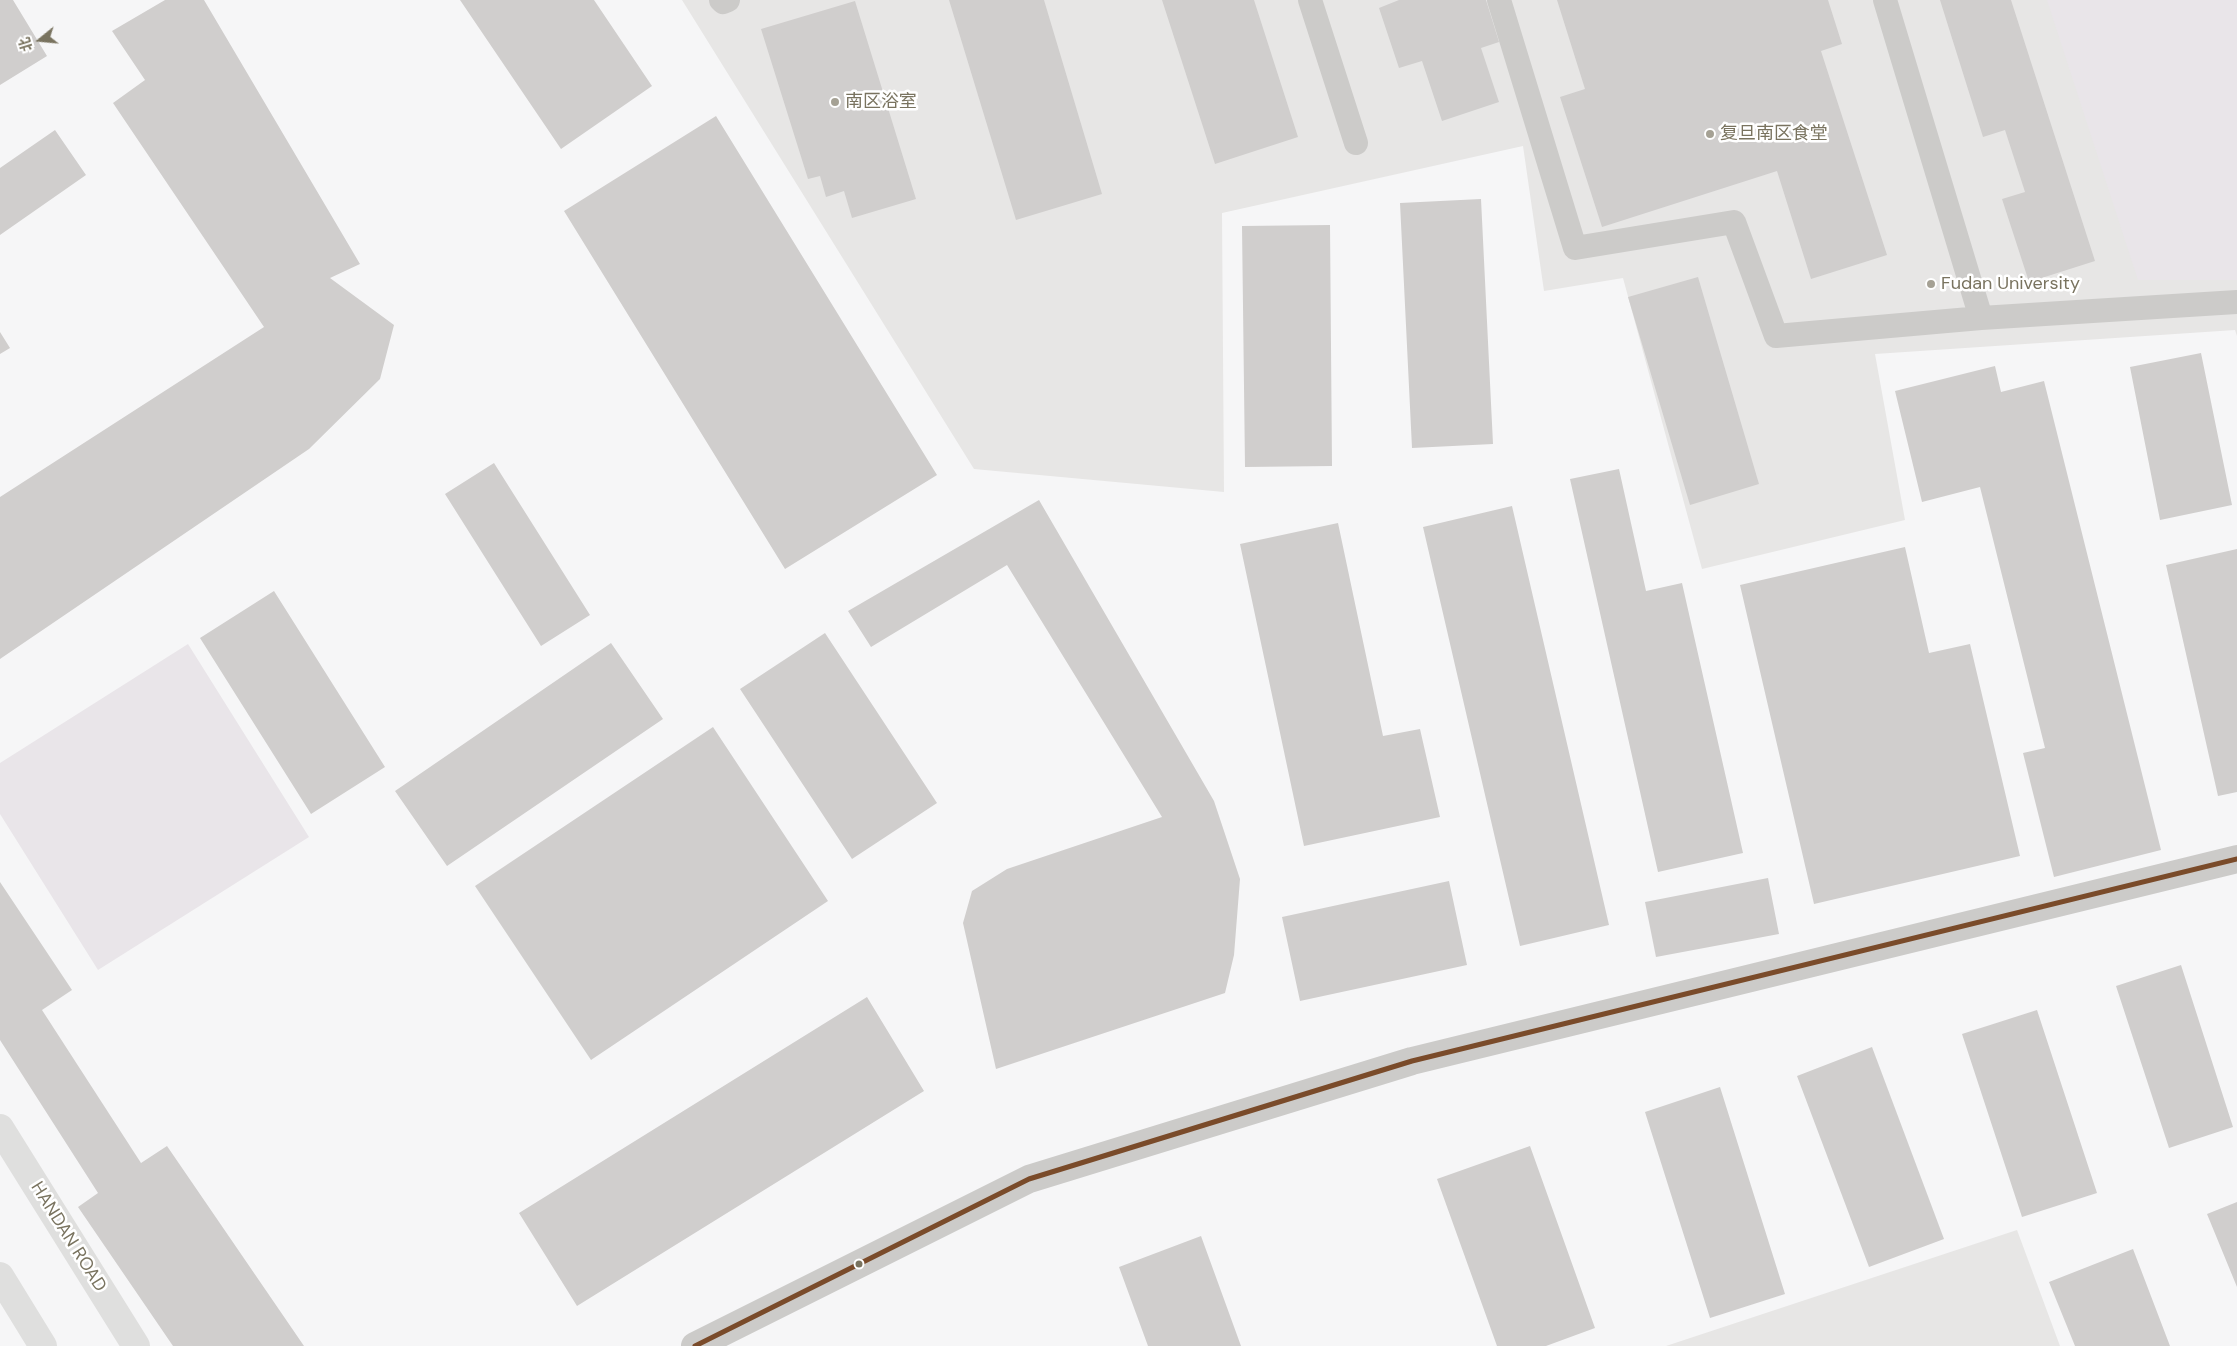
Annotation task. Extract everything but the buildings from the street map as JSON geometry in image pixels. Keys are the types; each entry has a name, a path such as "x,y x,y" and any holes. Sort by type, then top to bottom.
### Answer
{"main road":[{"name":"HANDAN ROAD","path":"0,1128 136,1346"},
{"path":"0,1276 43,1346"}],"street":[{"path":"695,1346 1029,1178 1412,1061 2237,859"}],"lane":[{"path":"721,0 723,2 728,0"},
{"path":"1310,0 1356,143"},
{"path":"1499,0 1575,248 1734,222 1776,336 1981,318 2237,302"},
{"path":"1885,0 1981,318"}],"shaded area":[{"name":"Fudan University","path":"682,0 2237,0 2237,336 2235,330 1875,354 1905,520 1702,569 1623,278 1544,291 1523,146 1222,213 1224,492 974,469"},
{"path":"2047,0 2237,0 2237,280 2138,280"},
{"path":"188,644 309,837 98,970 0,814 0,763"},
{"path":"2017,1230 2060,1346 1666,1346"}],"transit line":[{"path":"695,1346 1029,1179 1412,1061 2237,859"}],"place":[{"name":"南区浴室","path":"835,102"},
{"name":"复旦南区食堂","path":"1710,134"},
{"name":"Fudan University","path":"1931,284"}]}
